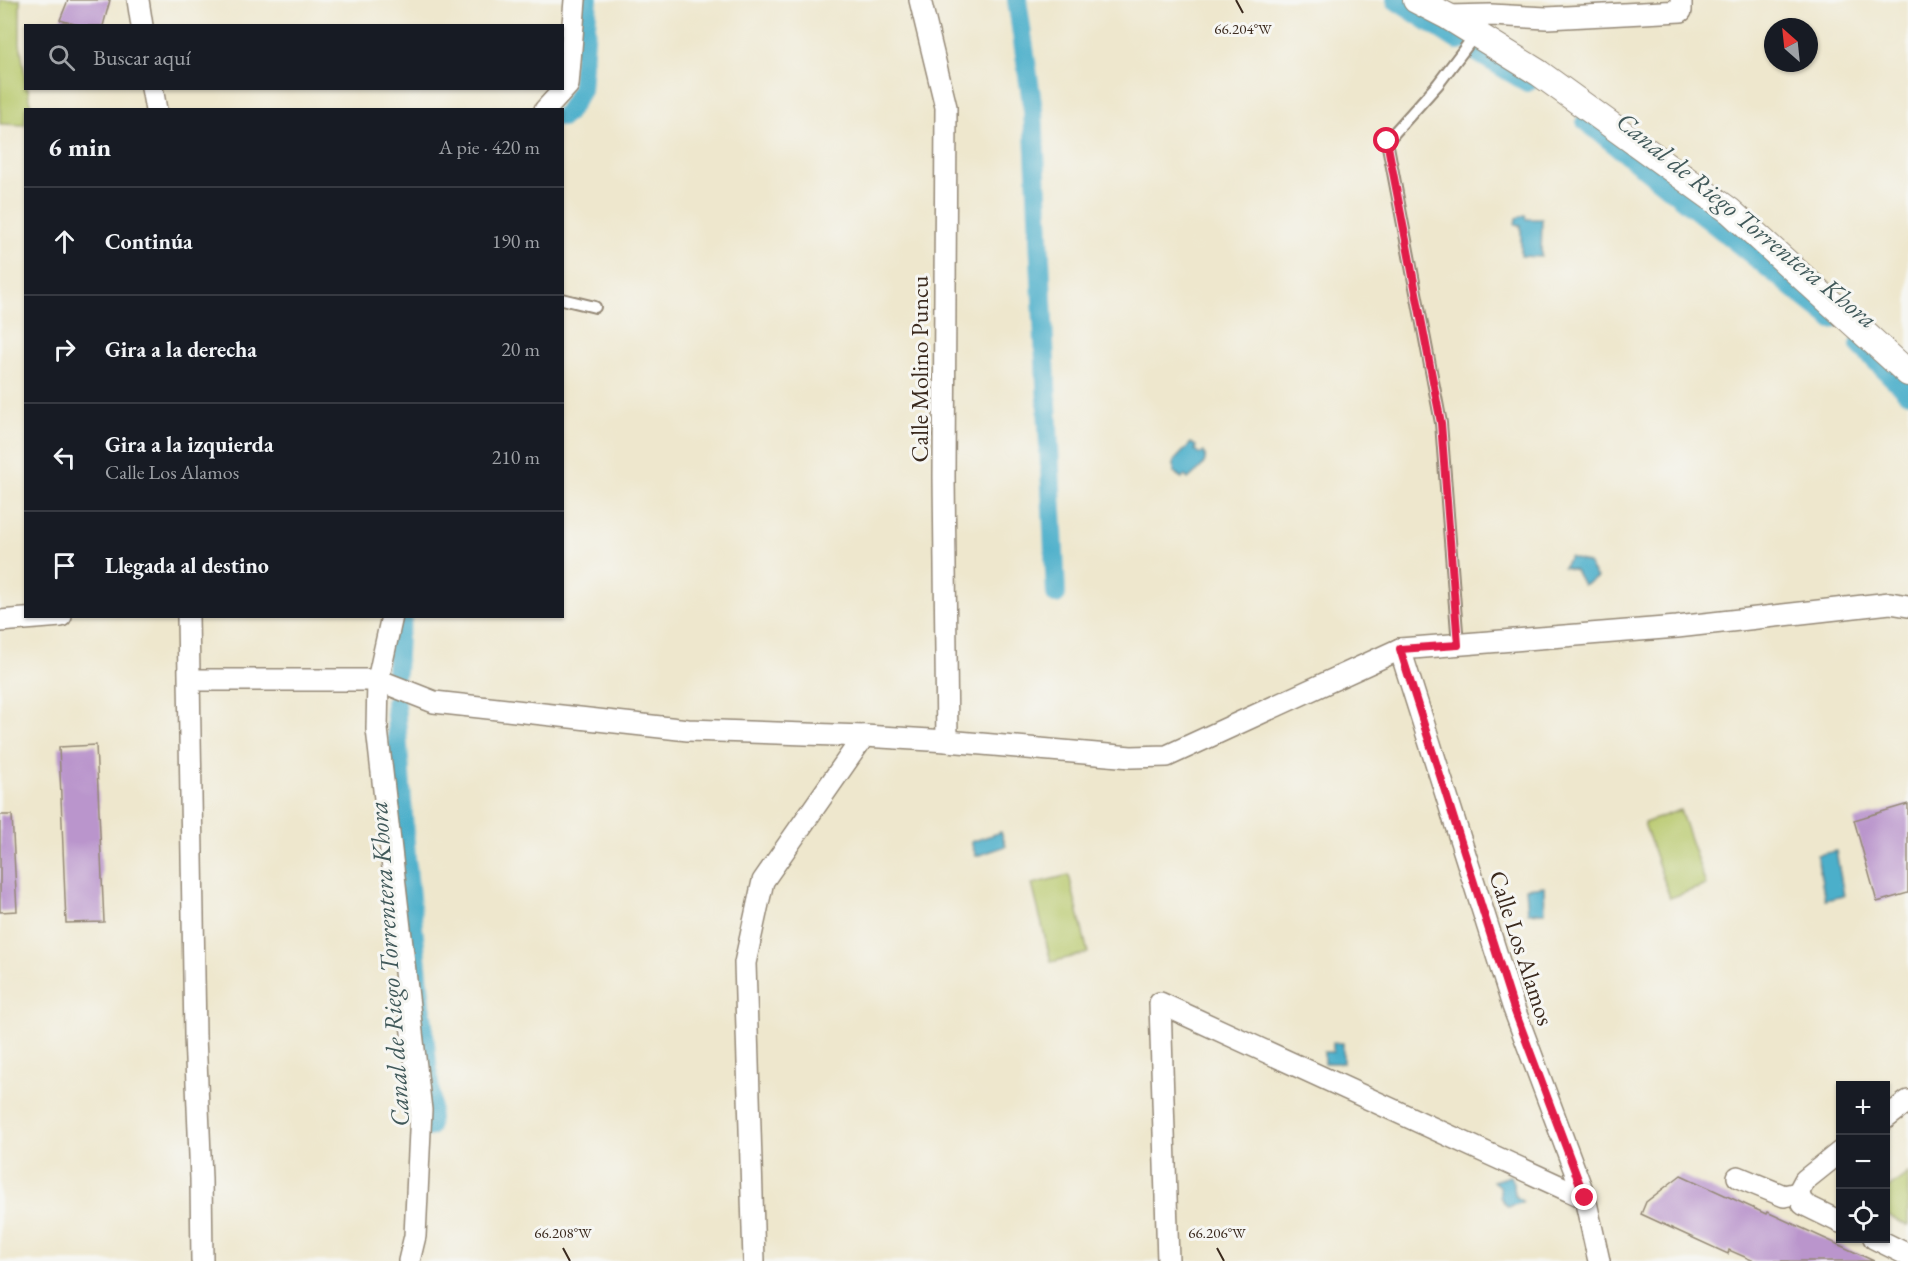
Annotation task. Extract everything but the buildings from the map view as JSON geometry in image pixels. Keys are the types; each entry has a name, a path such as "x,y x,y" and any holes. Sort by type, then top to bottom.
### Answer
{"street":[{"path":"138,0 142,24"},
{"path":"564,89 568,85 575,0"},
{"name":"Calle Molino Puncu","path":"920,0 946,107 944,477 947,741"},
{"path":"1447,16 1491,15 1547,18 1682,11 1681,0"},
{"path":"1421,1 1539,73 1730,211 1908,373"},
{"path":"152,90 156,108"},
{"path":"547,108 563,90"},
{"path":"190,680 378,680 434,702 688,730 864,736 1131,757 1167,756 1400,649 1677,627 1890,603 1908,606"},
{"path":"0,621 37,618"},
{"path":"188,618 195,1036 202,1261"},
{"path":"392,618 378,680 377,729 421,1110 415,1236 409,1261"},
{"name":"Calle Los Alamos","path":"1400,649 1513,1006 1585,1198 1599,1261"},
{"path":"754,1261 745,963 763,881 864,736"},
{"path":"1168,1261 1160,1003 1585,1198"},
{"path":"1890,1115 1908,1101"},
{"path":"1836,1155 1804,1180 1798,1193 1803,1204 1836,1220"},
{"path":"1738,1177 1784,1196 1798,1193"},
{"path":"1882,1243 1908,1255"}],"lane":[{"path":"1458,645 1441,423 1387,141 1438,84 1476,34"},
{"path":"564,299 595,307"}],"green space":[{"path":"0,0 20,0 20,43 24,69 24,90 28,90 31,108 24,108 24,125 0,124"},
{"path":"1680,810 1706,885 1670,898 1644,823"},
{"path":"1069,875 1088,953 1051,962 1032,884"},
{"path":"1908,1173 1908,1226 1890,1217 1890,1187"}],"water":[{"path":"1525,215 1526,219 1542,219 1541,257 1521,256 1521,226 1515,225 1516,218"},
{"path":"1191,443 1196,446 1195,450 1200,454 1204,452 1205,460 1188,479 1185,476 1182,478 1174,473 1174,461"},
{"path":"1570,557 1588,563 1597,578 1583,585 1575,570 1563,567"},
{"path":"1001,832 1006,846 976,856 971,842"},
{"path":"1836,851 1844,896 1825,900 1817,855"},
{"path":"1544,886 1545,912 1528,913 1526,888"},
{"path":"1333,1043 1343,1043 1343,1063 1324,1063 1324,1052 1333,1052"},
{"path":"1510,1176 1515,1196 1523,1202 1508,1207 1500,1197 1500,1187 1493,1181"}],"waterway":[{"name":"Canal de Riego Torrentera Khora","path":"564,115 581,90 588,0"},
{"path":"1017,0 1033,110 1056,594"},
{"name":"Canal de Riego Torrentera Khora","path":"1396,0 1459,41"},
{"name":"Canal de Riego Torrentera Khora","path":"1475,51 1527,82"},
{"name":"Canal de Riego Torrentera Khora","path":"1586,121 1832,319"},
{"name":"Canal de Riego Torrentera Khora","path":"1860,345 1908,393"},
{"name":"Canal de Riego Torrentera Khora","path":"396,672 398,635 402,618"},
{"name":"Canal de Riego Torrentera Khora","path":"395,703 406,858 431,1102 429,1127"}],"route":[{"path":"1387,141 1441,423 1458,645 1400,649 1513,1006 1585,1198"}]}
